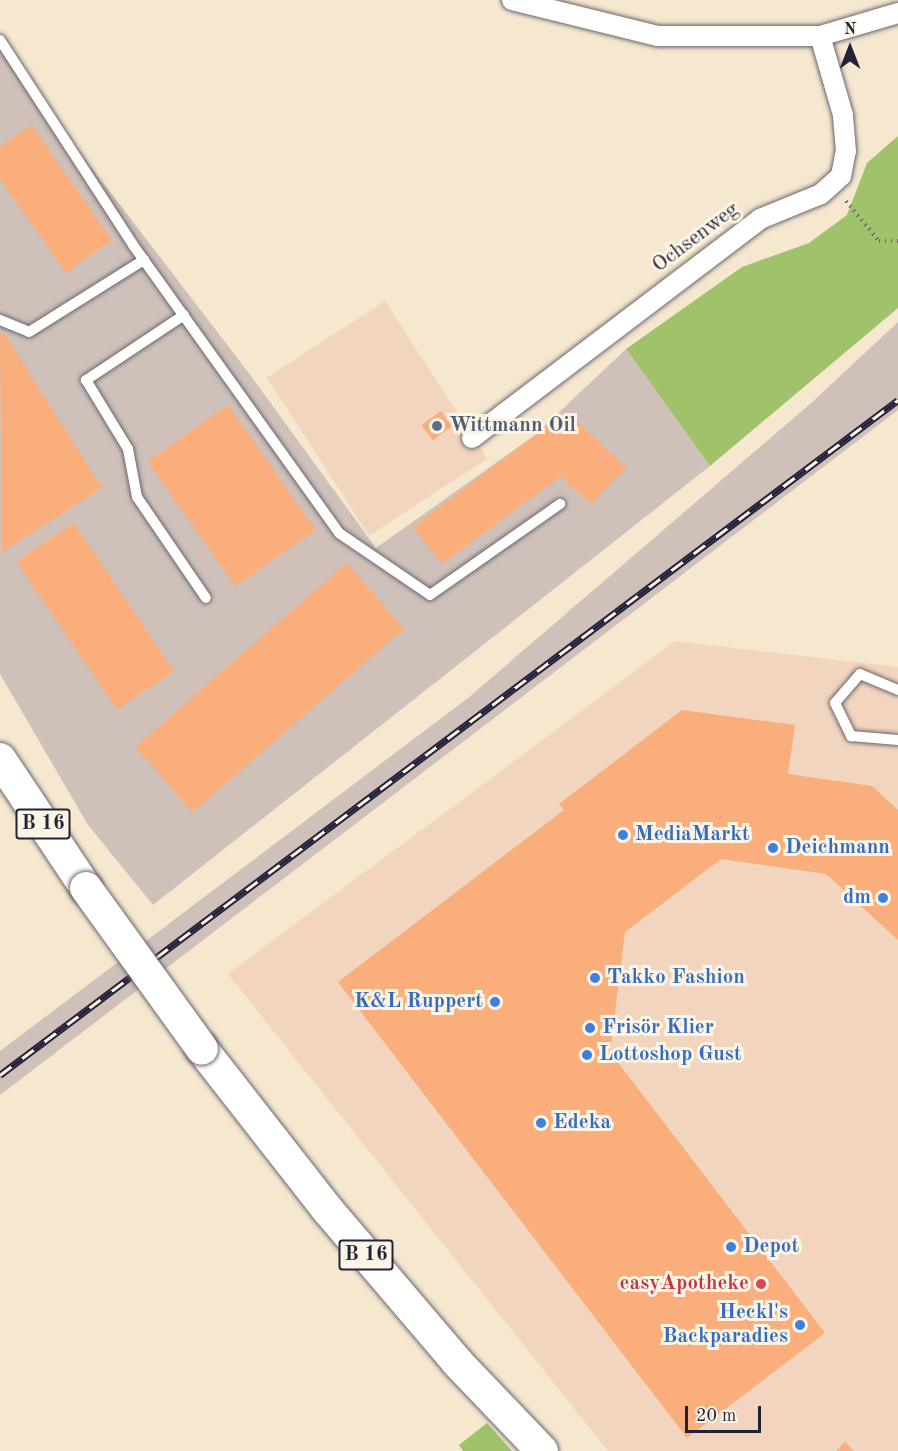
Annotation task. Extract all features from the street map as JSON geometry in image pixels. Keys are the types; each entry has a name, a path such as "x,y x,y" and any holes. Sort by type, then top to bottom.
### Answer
{"main road":[{"name":"B 16","path":"0,759 86,888 202,1049 327,1209 457,1362 542,1451"}],"street":[{"path":"512,0 657,36 820,36 898,13"},
{"path":"820,36 843,115 846,151 841,176 832,184"},
{"name":"Ochsenweg","path":"472,438 760,219 821,194 832,184"}],"lane":[{"path":"0,40 144,260 339,533 430,595 560,504"},
{"path":"0,320 29,332 144,260"},
{"path":"184,315 86,380 128,449 137,497 206,597"},
{"path":"898,690 860,674 835,703 851,736 898,740"}],"path":[{"path":"832,184 879,241 898,241"}],"shaded area":[{"path":"0,48 251,376 376,548 535,435 626,349 710,466 153,905 88,825 0,674"},
{"name":"Wittmann Oil","path":"385,301 487,459 369,535 267,378"},
{"path":"898,322 898,410 0,1095 0,1051 468,698 810,404"},
{"path":"675,641 898,667 898,1451 608,1451 228,974"}],"green space":[{"path":"898,136 898,308 710,466 626,349 742,267 809,243 847,215 867,163"},
{"path":"487,1423 512,1451 463,1451 459,1445"}],"building":[{"path":"31,125 112,240 66,273 0,179 0,147"},
{"path":"4,333 102,488 2,552 0,335"},
{"path":"228,405 316,530 235,587 148,461"},
{"name":"Wittmann Oil","path":"441,411 452,426 433,440 422,425"},
{"path":"567,411 626,468 591,504 561,476 442,564 413,527"},
{"path":"74,523 174,671 117,710 17,562"},
{"path":"347,563 404,629 193,812 136,747"},
{"path":"682,710 795,725 788,774 872,786 898,810 898,940 826,874 721,859 625,932 610,1052 825,1333 687,1438 338,982 564,810 559,804"},
{"path":"845,1442 854,1451 836,1451"}],"railway":[{"path":"0,1075 898,400"}],"place":[{"name":"Wittmann Oil","path":"437,426"},
{"name":"MediaMarkt","path":"623,835"},
{"name":"Deichmann","path":"773,848"},
{"name":"dm","path":"883,898"},
{"name":"Takko Fashion","path":"595,978"},
{"name":"K&L Ruppert","path":"495,1002"},
{"name":"Frisör Klier","path":"590,1028"},
{"name":"Lottoshop Gust","path":"587,1055"},
{"name":"Edeka","path":"541,1123"},
{"name":"Depot","path":"731,1247"},
{"name":"easyApotheke","path":"761,1284"},
{"name":"Heckl's Backparadies","path":"800,1325"}]}
